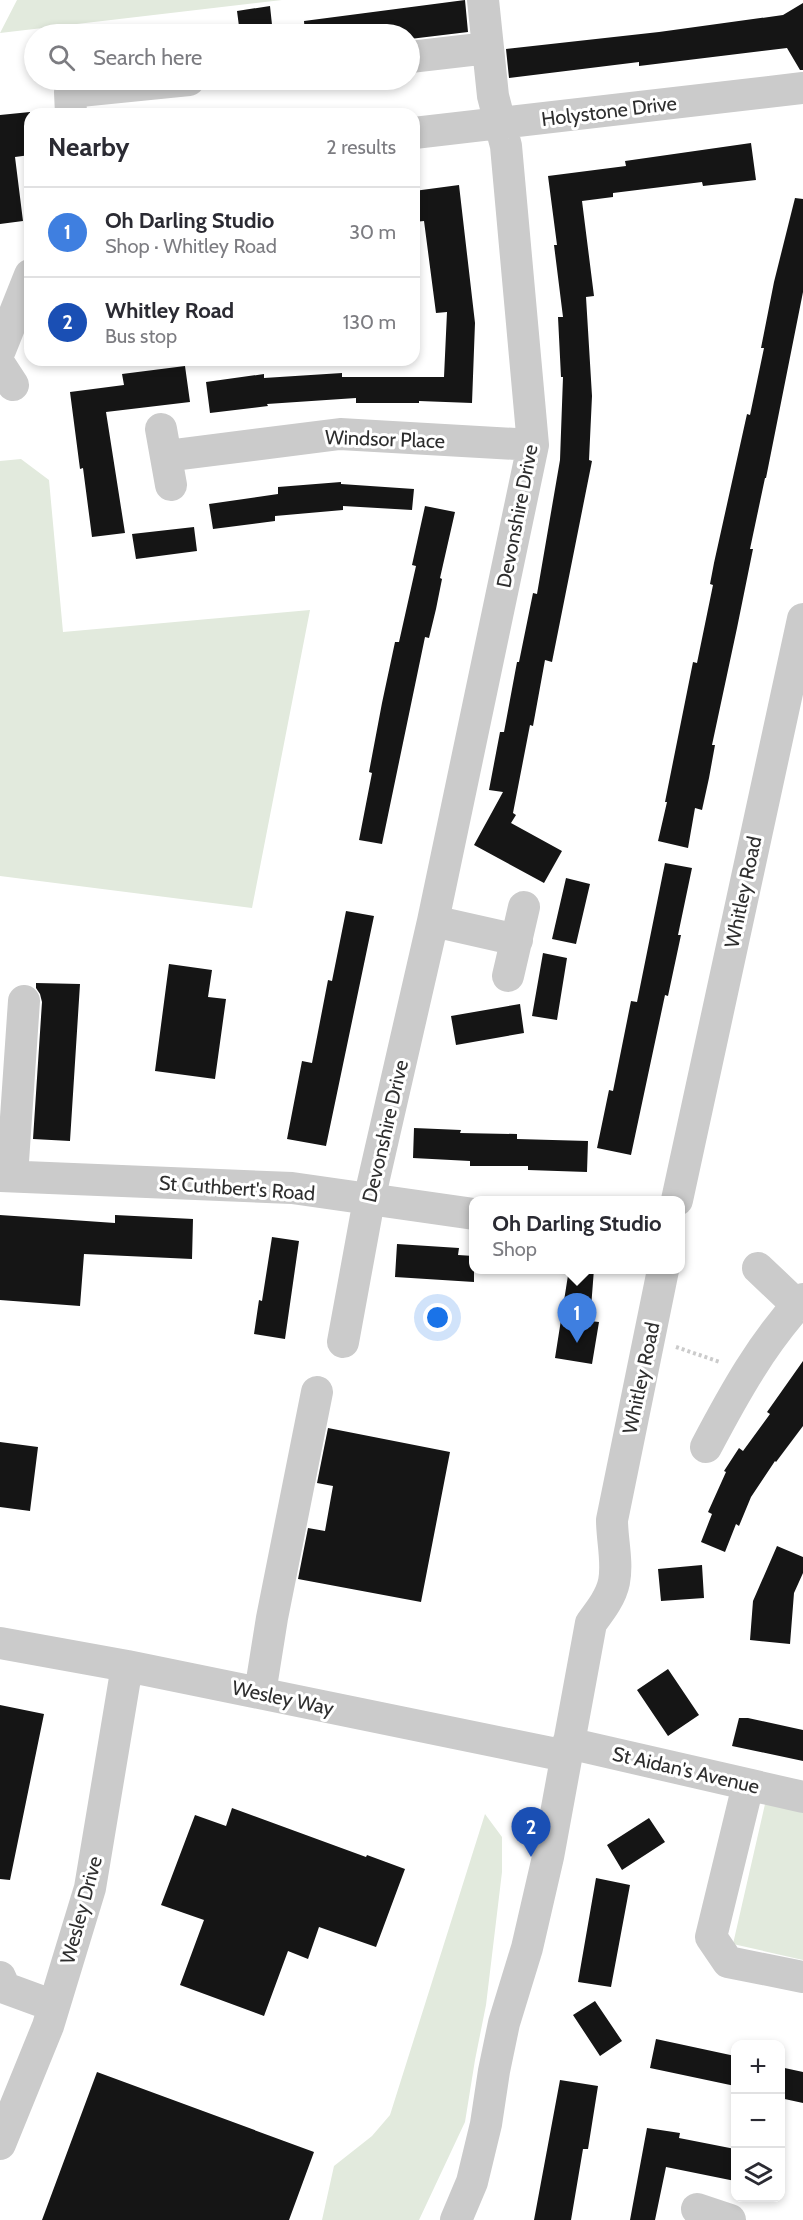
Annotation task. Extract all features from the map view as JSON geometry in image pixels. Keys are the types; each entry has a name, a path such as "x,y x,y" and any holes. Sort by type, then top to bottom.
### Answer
{"street":[{"name":"Devonshire Drive","path":"343,1342 369,1200 433,921 533,446 506,146 493,96 483,0"},
{"path":"420,56 488,48"},
{"name":"Holystone Drive","path":"420,132 803,88"},
{"path":"71,108 70,92 90,90"},
{"path":"0,350 24,291"},
{"name":"Windsor Place","path":"166,457 340,434 533,446"},
{"name":"Whitley Road","path":"678,1196 803,619"},
{"path":"508,976 524,906"},
{"path":"433,921 517,940"},
{"path":"6,1176 24,1001"},
{"name":"St Cuthbert's Road","path":"6,1176 292,1188 469,1213"},
{"path":"706,1447 747,1372 784,1320 800,1302 758,1268"},
{"name":"Whitley Road","path":"456,2220 472,2182 486,2124 504,2023 530,1938 548,1857 591,1623 608,1597 614,1582 612,1520 662,1274"},
{"path":"260,1693 272,1618 317,1392"},
{"name":"Wesley Way","path":"0,1643 567,1750"},
{"name":"Wesley Drive","path":"0,2144 48,2026 90,1887 127,1666"},
{"name":"St Aidan's Avenue","path":"567,1750 803,1797"},
{"path":"748,1785 711,1936 728,1962 803,1977"},
{"path":"0,1977 5,1988 54,2006"},
{"path":"697,2208 730,2220"}],"path":[{"path":"649,1338 747,1372"}],"shaded area":[{"path":"17,0 282,0 77,24 24,24 24,30 0,33"},
{"path":"21,459 49,480 63,632 310,610 252,908 0,876 0,461"},
{"path":"765,1804 803,1812 803,1960 733,1944"},
{"path":"485,1814 502,1837 502,1872 486,2005 465,2122 419,2220 322,2220 334,2166 372,2136 390,2115"}],"building":[{"path":"465,0 468,32 420,38 420,24 304,24 304,21"},
{"path":"803,3 803,70 800,70 787,48 639,66 639,62 509,78 506,49 783,15"},
{"path":"270,6 272,24 239,24 237,11"},
{"path":"24,113 24,156 15,157 23,221 0,224 0,115"},
{"path":"751,143 756,180 703,186 702,182 613,193 613,197 582,201 594,296 586,297 592,396 589,460 592,461 552,662 545,660 513,813 516,815 511,823 562,851 544,883 474,845 503,792 489,790 500,732 504,732 533,593 537,594 560,460 563,377 561,377 558,317 563,317 548,176 626,166 625,161"},
{"path":"459,185 475,323 472,403 419,401 419,403 356,403 356,398 267,404 268,406 210,413 206,382 264,374 264,378 342,373 342,377 444,377 447,312 436,313 424,221 420,221 420,190"},
{"path":"795,198 803,199 803,292 712,745 715,745 709,778 702,810 695,808 688,848 658,841 693,662 697,663 713,585 710,584 714,563 747,414 750,415 764,348 761,348 774,282"},
{"path":"185,366 190,402 106,412 125,533 92,537 70,392 124,385 122,374"},
{"path":"341,482 341,484 414,489 412,510 343,506 343,510 275,516 275,521 213,529 209,504 278,494 278,487"},
{"path":"425,506 455,512 440,578 442,579 436,609 429,638 425,637 382,844 359,840 382,703 395,642 399,642 416,566 412,565"},
{"path":"194,527 197,551 136,559 132,534"},
{"path":"665,863 692,868 678,935 681,935 668,996 665,995 631,1155 597,1148 609,1090 613,1091 631,1001 637,1002"},
{"path":"566,878 590,884 576,944 552,939"},
{"path":"346,911 374,916 326,1146 287,1139 302,1061 312,1063 328,980 332,981"},
{"path":"543,953 567,958 557,1020 532,1016"},
{"path":"169,964 212,970 208,997 226,999 215,1079 155,1071"},
{"path":"36,983 80,984 70,1141 33,1139 42,1002"},
{"path":"520,1004 524,1033 456,1045 451,1016"},
{"path":"414,1128 461,1130 460,1133 517,1134 517,1139 588,1141 587,1172 528,1170 528,1166 470,1166 470,1161 413,1158"},
{"path":"0,1215 115,1223 115,1215 193,1219 192,1259 84,1254 80,1306 0,1300"},
{"path":"272,1237 299,1241 285,1339 254,1334 259,1300 262,1301"},
{"path":"397,1244 459,1248 458,1255 469,1256 469,1274 474,1274 474,1282 395,1277"},
{"path":"568,1274 594,1274 590,1321 599,1322 592,1364 555,1358"},
{"path":"803,1361 803,1426 775,1461 751,1497 739,1526 736,1524 725,1552 701,1542 712,1514 708,1512 726,1472 724,1471 739,1448 743,1451 770,1414 767,1412"},
{"path":"328,1428 450,1452 421,1602 298,1579 308,1528 325,1531 333,1486 317,1483"},
{"path":"0,1442 38,1447 30,1511 0,1507"},
{"path":"777,1546 803,1557 803,1573 794,1593 790,1644 750,1640 753,1601"},
{"path":"702,1565 704,1598 661,1601 658,1569"},
{"path":"668,1669 699,1715 668,1736 637,1690"},
{"path":"0,1705 44,1714 10,1880 0,1879"},
{"path":"739,1718 803,1730 803,1761 732,1746"},
{"path":"232,1808 405,1869 376,1947 319,1927 308,1959 288,1951 264,2016 180,1985 204,1920 161,1905 195,1815 226,1826"},
{"path":"649,1818 665,1842 622,1870 607,1845"},
{"path":"596,1878 630,1885 611,1987 578,1982"},
{"path":"595,2001 622,2041 600,2056 573,2015"},
{"path":"656,2039 731,2055 731,2085 650,2068"},
{"path":"785,2068 803,2072 803,2103 785,2099"},
{"path":"97,2072 314,2152 289,2220 42,2220"},
{"path":"560,2080 598,2086 588,2149 583,2149 571,2220 534,2220"},
{"path":"647,2128 680,2133 679,2138 731,2148 731,2180 666,2167 655,2220 630,2220"}],"place":[{"name":"Oh Darling Studio","path":"577,1343"},
{"name":"Whitley Road","path":"531,1857"}]}
